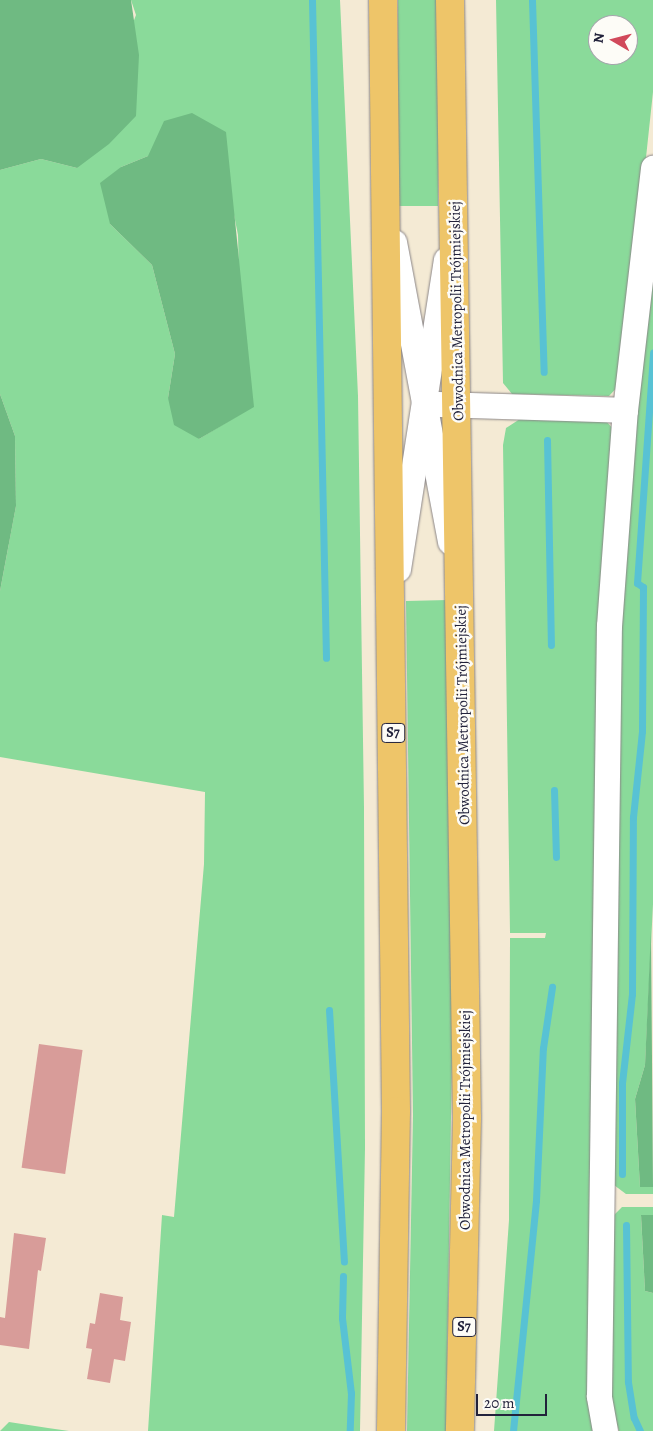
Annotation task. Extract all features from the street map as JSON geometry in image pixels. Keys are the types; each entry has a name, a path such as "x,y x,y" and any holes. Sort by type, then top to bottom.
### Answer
{"highway":[{"name":"S7","path":"383,0 392,601 396,1112 391,1431"},
{"name":"Obwodnica Metropolii Trójmiejskiej","path":"450,0 462,600 467,1118 460,1431"}],"lane":[{"path":"605,1431 599,1396 609,626 625,410 653,168"},
{"path":"392,601 455,205"},
{"path":"387,206 462,600"},
{"path":"424,403 625,410"}],"green space":[{"path":"0,0 131,0 139,55 136,116 109,144 77,168 41,159 0,170"},
{"path":"131,0 340,0 358,396 364,808 365,1148 360,1431 148,1431 162,1215 174,1217 204,864 205,792 0,757 0,591 16,506 15,436 0,394 0,170 41,159 77,168 136,15","holes":["148,156 230,195 238,235 242,413 199,439 168,398 175,354 152,265 110,224 121,167"]},
{"path":"398,0 438,0 438,206 398,206"},
{"path":"496,0 653,0 653,92 622,382 609,396 512,394 503,383"},
{"path":"192,113 226,132 254,407 199,439 174,425 168,398 175,354 152,265 110,224 100,183 121,167 148,156 164,121"},
{"path":"653,263 653,904 645,1065 635,1099 640,1187 653,1187 653,1194 626,1194 614,1185 618,691 627,512"},
{"path":"0,394 15,436 16,506 0,591"},
{"path":"520,419 606,421 615,431 595,1431 494,1431 509,1220 510,938 545,938 546,933 510,933 503,445 506,428"},
{"path":"448,600 453,992 446,1431 407,1431 413,1115 406,601"},
{"path":"651,930 653,1187 640,1187 635,1099 645,1065"},
{"path":"622,1207 653,1207 653,1215 641,1216 645,1291 653,1293 653,1431 619,1431 612,1407 609,1379 613,1216"},
{"path":"641,1215 653,1215 653,1293 645,1291"},
{"path":"9,1422 48,1428 69,1431 0,1431"}],"building":[{"path":"39,1044 83,1050 65,1174 22,1168"},
{"path":"14,1233 46,1238 41,1271 38,1270 29,1349 0,1345 0,1317 5,1318"},
{"path":"100,1293 123,1297 120,1320 131,1322 125,1361 114,1359 110,1383 87,1379 92,1349 86,1348 90,1323 95,1324"}],"waterway":[{"path":"312,0 326,658"},
{"path":"532,0 544,372"},
{"path":"622,1174 622,1083 632,994 633,817 642,731 643,587 637,583 653,353"},
{"path":"547,440 551,645"},
{"path":"554,790 556,857"},
{"path":"513,1431 536,1200 543,1048 552,987"},
{"path":"329,1010 344,1262"},
{"path":"626,1225 628,1382 634,1418 640,1431"},
{"path":"343,1276 342,1318 351,1393 350,1431"}]}
